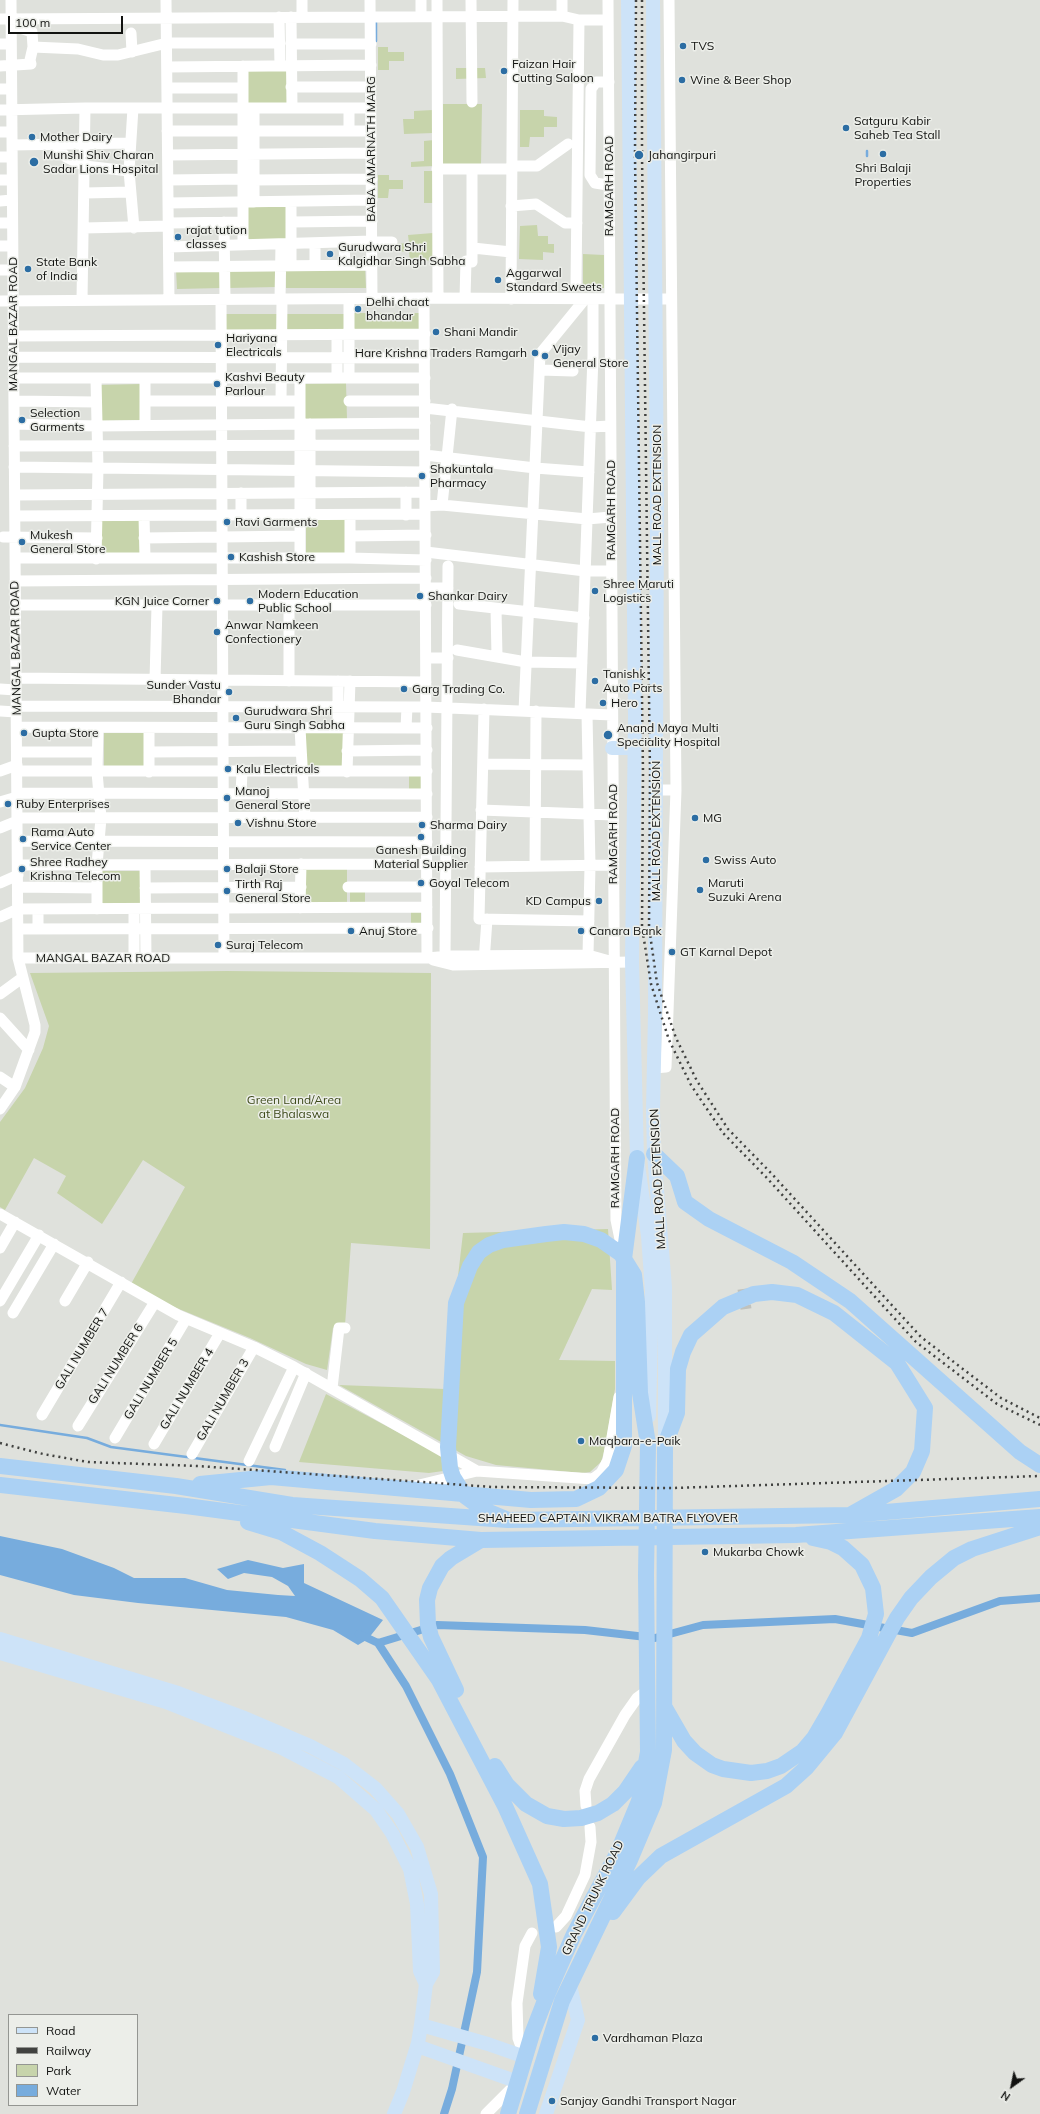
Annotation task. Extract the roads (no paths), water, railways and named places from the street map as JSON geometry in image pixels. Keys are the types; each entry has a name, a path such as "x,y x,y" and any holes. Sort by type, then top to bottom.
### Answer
{"highway":[{"path":"654,1154 677,1176 685,1202 709,1219 792,1262 850,1302 1020,1452 1040,1464"},
{"path":"0,1466 176,1486 271,1477 403,1490 531,1500 568,1500 592,1493 611,1477 622,1454 625,1413 624,1259 637,1158"},
{"path":"508,1520 484,1510 465,1496 453,1477 448,1458 456,1303 470,1266 479,1252 489,1245 503,1240 564,1232 584,1234 602,1240 621,1254 634,1275 640,1393 648,1444 646,1575 653,1681"},
{"path":"653,1681 665,1575 665,1445 677,1413 678,1369 683,1352 691,1335 723,1307 754,1294 772,1292 797,1295 834,1313 897,1364 925,1408 922,1451 913,1472 896,1489 850,1515"},
{"path":"0,1485 186,1506 224,1514 281,1532 298,1541 360,1579 382,1598 439,1680 505,1806 540,1884 549,1947 537,2020"},
{"name":"SHAHEED CAPTAIN VIKRAM BATRA FLYOVER","path":"176,1486 292,1505 508,1520 850,1515 1040,1499"},
{"name":"SHAHEED CAPTAIN VIKRAM BATRA FLYOVER","path":"186,1506 375,1531 481,1540 796,1535 1040,1516"},
{"path":"663,1704 684,1741 695,1753 712,1765 723,1769 751,1774 781,1766 803,1751 814,1738 851,1688 911,1598 931,1577 954,1558 972,1549 1040,1527"},
{"path":"590,1944 638,1878 661,1856 786,1786 807,1767 835,1733 873,1626 876,1607 873,1588 862,1565 842,1548 819,1539 796,1535"},
{"path":"481,1540 451,1558 442,1566 430,1588 426,1612 431,1637 446,1672 498,1771 517,1797 547,1816 564,1819 581,1818 598,1813 613,1804 625,1792 646,1762"},
{"name":"GRAND TRUNK ROAD","path":"527,2114 562,2001 630,1860 654,1803 664,1750 663,1704 653,1681"},
{"name":"GRAND TRUNK ROAD","path":"508,2114 537,2020 574,1934 617,1854 639,1801 648,1752 653,1681"}],"main road":[{"name":"MALL ROAD EXTENSION","path":"628,0 634,748 632,962 637,1158 648,1236 652,1291 648,1444"},
{"name":"MALL ROAD EXTENSION","path":"653,1 657,299 656,790 660,1068 654,1154 665,1287 665,1445"},
{"path":"612,748 634,748"},
{"path":"0,1640 178,1693 310,1746 344,1764 375,1788 398,1814 417,1847 431,1894 433,1972 426,1984 417,2046 403,2092 394,2114"},
{"path":"0,1652 166,1702 282,1748 338,1777 376,1810 392,1833 410,1869 417,1904 420,1971 426,1984"},
{"path":"546,2114 578,2020 570,1984"},
{"path":"421,2025 488,2044 525,2057"},
{"path":"417,2046 518,2082"}],"street":[{"name":"MANGAL BAZAR ROAD","path":"11,0 7,21 6,66 11,88 12,110 18,958 427,958"},
{"path":"166,0 170,300"},
{"path":"286,66 302,0"},
{"name":"BABA AMARNATH MARG","path":"370,0 372,221 375,242 372,265 372,298"},
{"path":"378,0 378,11 421,6 437,9"},
{"path":"562,0 562,16"},
{"name":"RAMGARH ROAD","path":"608,0 613,962 616,1220 624,1259"},
{"path":"653,1 669,1 676,790 660,1068"},
{"path":"7,21 370,16 437,9 513,9 562,16 578,20 608,20"},
{"path":"437,9 438,298"},
{"path":"471,9 472,102"},
{"path":"511,299 513,9"},
{"path":"279,17 280,43 292,87 292,108"},
{"path":"576,284 578,20"},
{"path":"6,66 31,64 30,60 33,47 32,32 7,21"},
{"path":"131,33 132,52"},
{"path":"33,47 78,49 103,54 118,55 166,43 280,43"},
{"path":"291,44 371,44"},
{"path":"167,67 371,65"},
{"path":"243,66 243,88 248,108 249,202 243,222 243,245"},
{"path":"608,185 595,183 590,175 591,89 596,82 609,82"},
{"path":"292,87 371,88"},
{"path":"0,89 11,88"},
{"path":"167,88 243,88"},
{"path":"0,110 85,108 371,108"},
{"path":"82,300 85,193 85,108"},
{"path":"133,108 129,171 134,228"},
{"path":"349,108 349,130"},
{"path":"168,131 371,131"},
{"path":"0,132 12,132"},
{"path":"12,145 130,143"},
{"path":"53,144 66,157 85,166 129,171"},
{"path":"438,169 511,168 537,166 568,144"},
{"path":"168,155 372,153"},
{"path":"0,157 12,157"},
{"path":"465,298 466,261 472,262 473,248 472,169"},
{"path":"168,180 372,179"},
{"path":"0,180 12,180"},
{"path":"85,193 130,192"},
{"path":"0,200 12,200"},
{"path":"168,203 372,200"},
{"path":"281,401 281,299 286,266 286,244 291,222 291,202"},
{"path":"511,206 536,204 565,223 577,223"},
{"path":"291,222 372,221"},
{"path":"224,222 222,335 224,958"},
{"path":"84,228 134,228 169,224 243,222"},
{"path":"0,223 12,223"},
{"path":"344,242 345,265"},
{"path":"169,247 392,242"},
{"path":"315,243 315,265"},
{"path":"0,246 12,246"},
{"path":"473,248 512,252"},
{"path":"169,267 372,265"},
{"path":"0,270 13,270"},
{"path":"0,301 372,298 671,299"},
{"path":"424,298 427,958"},
{"path":"349,299 349,378"},
{"path":"524,711 540,354 589,299"},
{"path":"588,955 590,866 582,664 594,350 589,299"},
{"path":"13,336 425,334"},
{"path":"337,335 337,378"},
{"path":"13,357 425,358"},
{"path":"540,370 573,371"},
{"path":"14,378 425,378"},
{"path":"300,378 300,401 310,445 310,471 305,493 305,515 300,536 300,558"},
{"path":"96,379 98,468 96,559"},
{"path":"145,379 145,425"},
{"path":"14,401 96,402"},
{"path":"145,402 300,401"},
{"path":"349,401 425,404 537,422 591,427 610,426"},
{"path":"442,506 452,409"},
{"path":"14,424 96,426 425,423"},
{"path":"305,424 299,445 299,471 305,493"},
{"path":"14,446 310,445 425,450 446,457 535,468 589,472"},
{"path":"14,467 425,472"},
{"path":"406,492 406,514"},
{"path":"15,495 425,492"},
{"path":"240,515 241,493"},
{"path":"657,498 673,498"},
{"path":"15,516 406,514 442,506 587,520 611,517"},
{"path":"350,515 350,558"},
{"path":"144,516 145,558"},
{"path":"350,536 426,535"},
{"path":"144,538 300,536"},
{"path":"3,537 97,538"},
{"path":"15,558 350,558 407,560 426,556 585,571 611,571"},
{"path":"407,560 408,578"},
{"path":"445,957 448,566"},
{"path":"15,581 408,578 448,588"},
{"path":"459,604 584,618"},
{"path":"289,605 289,681"},
{"path":"16,606 426,605"},
{"path":"155,680 157,606"},
{"path":"496,609 497,656"},
{"path":"457,650 526,662 582,664"},
{"path":"426,658 448,658"},
{"path":"16,678 426,682"},
{"path":"344,681 342,728 347,751 347,772"},
{"path":"0,690 16,690"},
{"path":"0,711 16,709 223,707 426,707 612,715"},
{"path":"406,728 407,707"},
{"path":"484,709 479,919 589,921"},
{"path":"535,865 536,711"},
{"path":"17,727 426,728"},
{"path":"97,909 97,865 101,818 97,772 98,728"},
{"path":"148,772 149,728"},
{"path":"300,728 305,818"},
{"path":"347,751 427,750"},
{"path":"149,752 301,751"},
{"path":"17,752 97,752"},
{"path":"482,764 587,765"},
{"path":"0,771 17,768 97,772 427,772"},
{"path":"241,794 242,772"},
{"path":"656,790 676,790"},
{"path":"0,802 17,795 99,793 427,794"},
{"path":"482,810 613,815"},
{"path":"0,828 17,820 101,818 427,817"},
{"path":"18,841 427,842"},
{"path":"300,908 301,864"},
{"path":"0,883 18,870 97,865 427,864"},
{"path":"145,865 145,888 139,909 140,929 146,958"},
{"path":"480,867 613,865"},
{"path":"18,887 97,888"},
{"path":"145,888 301,887"},
{"path":"348,887 427,887"},
{"path":"0,916 18,909 427,907"},
{"path":"38,909 38,929"},
{"path":"484,960 487,920"},
{"path":"18,929 428,928"},
{"path":"134,958 140,929"},
{"path":"427,958 453,965 484,960 588,955 613,962"},
{"path":"427,958 445,957 588,964 632,962"},
{"path":"0,1109 15,1086 36,1028 18,958"},
{"path":"0,994 22,978"},
{"path":"0,1018 29,1050"},
{"path":"0,1077 15,1086"},
{"path":"0,1214 88,1262 186,1319 254,1347 306,1373 477,1471"},
{"path":"0,1248 15,1222"},
{"path":"0,1301 39,1235"},
{"path":"13,1313 54,1244"},
{"path":"66,1301 88,1262"},
{"name":"GALI NUMBER 7","path":"42,1415 121,1282"},
{"name":"GALI NUMBER 6","path":"78,1426 155,1302"},
{"name":"GALI NUMBER 5","path":"115,1438 186,1319"},
{"path":"332,1388 339,1328 345,1328"},
{"name":"GALI NUMBER 4","path":"154,1444 220,1333"},
{"name":"GALI NUMBER 3","path":"192,1454 254,1347"},
{"path":"249,1461 294,1367"},
{"path":"403,1490 477,1471 593,1479 602,1473 608,1460 624,1369"},
{"path":"275,1447 306,1373"},
{"path":"586,1806 585,1791 589,1779 625,1715 653,1681"},
{"path":"556,1927 566,1916 585,1875 591,1842 590,1827"},
{"path":"525,2057 518,2038 517,2003 525,1946 532,1933"},
{"path":"486,2114 518,2082"}],"water":[{"path":"0,1536 62,1549 114,1568 134,1578 185,1578 227,1590 278,1595 295,1596 288,1586 272,1577 244,1573 228,1579 217,1569 248,1560 283,1568 304,1564 304,1583 383,1620 368,1639 358,1645 333,1630 286,1617 138,1603 74,1595 0,1575"}],"waterway":[{"path":"376,21 376,41"},
{"path":"867,151 867,156"},
{"path":"0,1425 87,1438 111,1447 285,1470"},
{"path":"359,1634 378,1643 437,1625 585,1630 655,1638 703,1625 835,1619 912,1633 1000,1601 1040,1598"},
{"path":"378,1643 406,1686 450,1774 483,1857 477,1972 452,2089 444,2114"}],"tunnel":[{"path":"743,1289 746,1309"}],"railway":[{"path":"636,0 635,155 643,773 642,927 651,984 669,1040 691,1085 723,1133 766,1177 916,1342 997,1404 1040,1425"},
{"path":"642,0 642,155 650,773 649,927 657,983 676,1038 697,1081 728,1129 771,1173 921,1337 1001,1398 1040,1418"},
{"path":"0,1443 43,1454 88,1462 198,1466 492,1487 673,1488 1040,1476"}],"place":[{"name":"TVS","path":"683,46"},
{"name":"Faizan Hair Cutting Saloon","path":"504,71"},
{"name":"Wine & Beer Shop","path":"682,80"},
{"name":"Satguru Kabir Saheb Tea Stall","path":"846,128"},
{"name":"Mother Dairy","path":"32,137"},
{"name":"Shri Balaji Properties","path":"883,154"},
{"name":"Jahangirpuri","path":"639,155"},
{"name":"Munshi Shiv Charan Sadar Lions Hospital","path":"34,162"},
{"name":"rajat tution classes","path":"178,237"},
{"name":"Gurudwara Shri Kalgidhar Singh Sabha","path":"330,254"},
{"name":"State Bank of India","path":"28,269"},
{"name":"Aggarwal Standard Sweets","path":"498,280"},
{"name":"Delhi chaat bhandar","path":"358,309"},
{"name":"Shani Mandir","path":"436,332"},
{"name":"Hariyana Electricals","path":"218,345"},
{"name":"Hare Krishna Traders Ramgarh","path":"535,353"},
{"name":"Vijay General Store","path":"545,356"},
{"name":"Kashvi Beauty Parlour","path":"217,384"},
{"name":"Selection Garments","path":"22,420"},
{"name":"Shakuntala Pharmacy","path":"422,476"},
{"name":"Ravi Garments","path":"227,522"},
{"name":"Mukesh General Store","path":"22,542"},
{"name":"Kashish Store","path":"231,557"},
{"name":"Shree Maruti Logistics","path":"595,591"},
{"name":"Shankar Dairy","path":"420,596"},
{"name":"KGN Juice Corner","path":"217,601"},
{"name":"Modern Education Public School","path":"250,601"},
{"name":"Anwar Namkeen Confectionery","path":"217,632"},
{"name":"Tanishk Auto Parts","path":"595,681"},
{"name":"Garg Trading Co.","path":"404,689"},
{"name":"Sunder Vastu Bhandar","path":"229,692"},
{"name":"Hero","path":"603,703"},
{"name":"Gurudwara Shri Guru Singh Sabha","path":"236,718"},
{"name":"Gupta Store","path":"24,733"},
{"name":"Anand Maya Multi Speciality Hospital","path":"608,735"},
{"name":"Kalu Electricals","path":"228,769"},
{"name":"Manoj General Store","path":"227,798"},
{"name":"Ruby Enterprises","path":"8,804"},
{"name":"MG","path":"695,818"},
{"name":"Vishnu Store","path":"238,823"},
{"name":"Sharma Dairy","path":"422,825"},
{"name":"Ganesh Building Material Supplier","path":"421,837"},
{"name":"Rama Auto Service Center","path":"23,839"},
{"name":"Swiss Auto","path":"706,860"},
{"name":"Shree Radhey Krishna Telecom","path":"22,869"},
{"name":"Balaji Store","path":"227,869"},
{"name":"Goyal Telecom","path":"421,883"},
{"name":"Maruti Suzuki Arena","path":"700,890"},
{"name":"Tirth Raj General Store","path":"227,891"},
{"name":"KD Campus","path":"599,901"},
{"name":"Anuj Store","path":"351,931"},
{"name":"Canara Bank","path":"581,931"},
{"name":"Suraj Telecom","path":"218,945"},
{"name":"GT Karnal Depot","path":"672,952"},
{"name":"Maqbara-e-Paik","path":"581,1441"},
{"name":"Mukarba Chowk","path":"705,1552"},
{"name":"Vardhaman Plaza","path":"595,2038"},
{"name":"Sanjay Gandhi Transport Nagar","path":"552,2101"}],"park label":[{"name":"Green Land/Area at Bhalaswa","path":"294,1107"}]}
